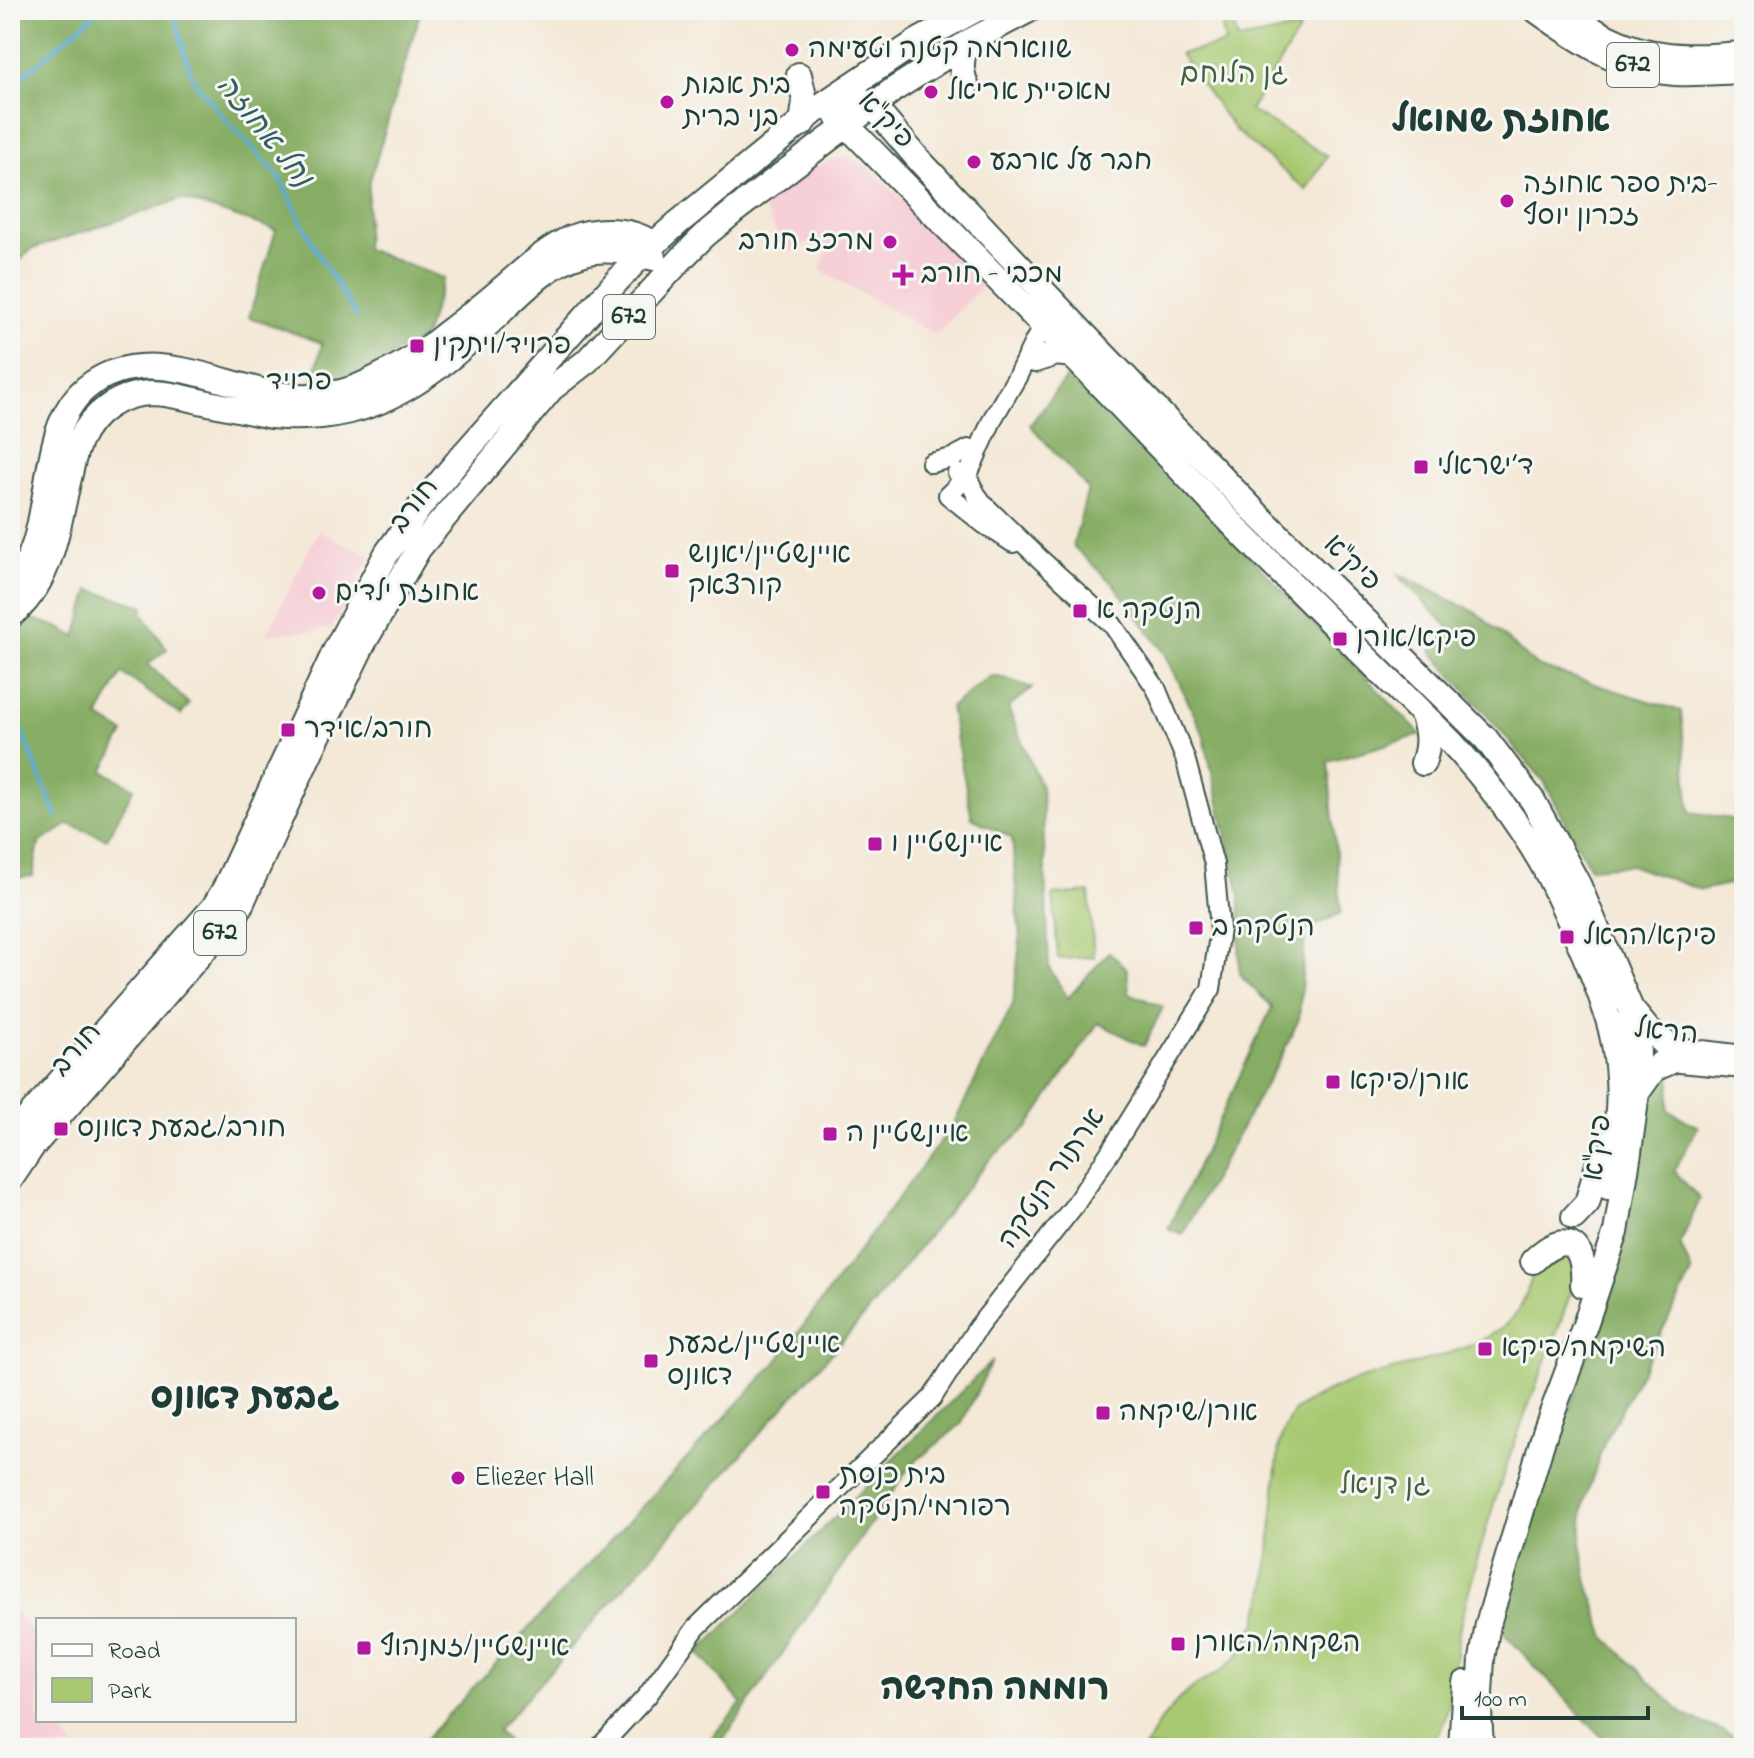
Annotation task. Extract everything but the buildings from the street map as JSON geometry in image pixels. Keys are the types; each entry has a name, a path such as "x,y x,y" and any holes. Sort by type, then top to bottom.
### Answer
{"main road":[{"name":"חורב","path":"10,1197 32,1147 238,911 363,644 419,548 551,389 585,343 658,255 727,183 825,103 918,41 975,10"},
{"name":"חורב","path":"10,1138 214,907 336,649 387,553 462,456 617,281 658,255 704,236 846,125 865,101 893,90 970,41 1029,10"},
{"name":"672","path":"1536,10 1585,44 1639,68 1676,73 1744,71"},
{"name":"672","path":"1563,10 1589,27 1638,49 1662,54 1744,54"},
{"path":"865,101 918,41"},
{"path":"966,85 961,64 970,41"},
{"path":"799,75 805,101 802,124"},
{"path":"893,90 891,115 895,132"},
{"name":"פיק\"א","path":"1464,1745 1466,1671 1474,1626 1523,1452 1602,1223 1619,1096 1631,1053 1610,1020 1595,979 1541,862 1479,773 1243,535 1072,355 1055,326 919,160 865,101 845,97 825,103 1055,326 1259,516 1486,739 1533,801 1578,884 1630,1007 1631,1053 1637,1093 1616,1232 1546,1429 1488,1624 1479,1711 1464,1745"},
{"path":"792,165 831,151 869,149"},
{"path":"620,232 650,226 727,183"},
{"name":"פרויד","path":"10,587 27,565 34,546 64,418 87,387 105,376 119,370 154,367 178,369 273,393 298,396 358,388 407,362 441,339 547,252 573,237 593,232 641,236 658,255"},
{"path":"591,251 605,256 612,263 617,281"},
{"name":"פרויד","path":"10,616 41,579 51,552 78,443 89,424 118,400 134,395 165,394 288,418 322,417 368,406 407,389 431,372 549,269 591,251 658,255"},
{"path":"1026,368 1057,353 1072,355"},
{"path":"1422,713 1429,737 1423,763"},
{"path":"1630,1007 1670,1054 1654,1069 1637,1093"},
{"path":"1574,1217 1587,1203 1597,1167 1617,1119"},
{"path":"1533,1261 1550,1246 1567,1243 1579,1255 1583,1285"}],"street":[{"path":"962,475 969,449 1055,326"},
{"path":"962,475 993,418"},
{"path":"931,463 952,458 969,449"},
{"name":"ארתור הנטקה","path":"599,1748 647,1696 696,1628 932,1398 978,1327 1074,1206 1211,989 1220,929 1214,864 1185,758 1156,688 1112,624 984,505 962,475 948,495 984,524 1040,559"},
{"name":"הראל","path":"1631,1053 1744,1055"},
{"name":"הראל","path":"1670,1054 1744,1069"}],"shaded area":[{"name":"מרכז חורב","path":"847,157 862,162 988,279 936,335 820,270 828,249 818,238 788,253 759,201 811,169"},
{"name":"אחוזת ילדים","path":"318,531 371,556 331,629 266,635"},
{"path":"10,1605 36,1637 36,1722 52,1722 75,1748 10,1748"}],"green space":[{"path":"23,10 421,10 369,184 365,249 444,278 424,337 356,375 312,387 322,343 249,317 276,230 182,199 32,249 10,270 10,31"},
{"name":"גן הלוחם","path":"1219,10 1230,10 1238,40 1301,28 1250,110 1327,156 1306,190 1235,130 1180,54 1225,44"},
{"path":"1065,379 1080,379 1421,735 1328,761 1341,913 1305,931 1299,1019 1182,1235 1168,1229 1272,1007 1239,974 1240,895 1203,733 1166,655 1115,586 1073,546 1088,489 1030,425"},
{"path":"1396,573 1477,613 1537,666 1681,711 1690,812 1744,821 1744,881 1701,890 1630,865 1590,868 1544,781 1431,651 1450,629"},
{"path":"90,590 144,606 142,613 167,649 148,664 189,704 181,715 122,673 98,717 124,733 103,771 134,788 107,839 69,824 39,843 33,876 10,879 10,624 20,614 76,637"},
{"path":"991,676 1032,688 1008,708 1042,789 1049,968 1068,998 1109,952 1127,969 1129,993 1163,1007 1144,1046 1098,1023 1028,1127 990,1159 865,1315 497,1731 515,1748 417,1748 774,1365 954,1123 1013,1004 1020,940 1012,838 972,818 950,707"},
{"path":"1089,892 1094,957 1058,959 1053,895"},
{"path":"1671,1073 1668,1110 1698,1127 1674,1171 1700,1199 1680,1244 1692,1273 1604,1443 1584,1503 1581,1542 1587,1580 1606,1638 1684,1715 1744,1740 1744,1748 1612,1748 1498,1627 1625,1236 1649,1091"},
{"name":"גן דניאל","path":"1570,1252 1576,1275 1513,1447 1485,1534 1461,1622 1448,1708 1435,1738 1425,1748 1145,1748 1158,1724 1179,1699 1237,1657 1257,1622 1266,1586 1279,1446 1293,1412 1336,1388 1481,1341 1503,1327 1519,1309 1537,1263"},
{"path":"992,1361 961,1424 910,1466 718,1748 702,1748 742,1703 698,1653"}],"waterway":[{"name":"נחל אחוזה","path":"10,87 99,10"},
{"name":"נחל אחוזה","path":"173,10 192,78 217,110 278,175 316,250 357,317"},
{"name":"נחל אחוזה","path":"10,703 57,817"}],"place":[{"name":"שווארמה קטנה וטעימה","path":"792,50"},
{"name":"מאפיית אריאל","path":"931,92"},
{"name":"בית אבות בני ברית","path":"667,102"},
{"name":"חבר על ארבע","path":"974,162"},
{"name":"בית ספר אחוזה- זכרון יוסף","path":"1507,201"},
{"name":"מרכז חורב","path":"890,242"},
{"name":"מכבי - חורב","path":"903,275"},
{"name":"פרויד/ויתקין","path":"417,346"},
{"name":"ד׳ישראלי","path":"1421,467"},
{"name":"איינשטיין/יאנוש קורצאק","path":"672,571"},
{"name":"אחוזת ילדים","path":"319,593"},
{"name":"הנטקה א","path":"1080,611"},
{"name":"פיקא/אורן","path":"1340,639"},
{"name":"חורב/אידר","path":"288,730"},
{"name":"איינשטיין ו","path":"875,844"},
{"name":"הנטקה ב","path":"1196,928"},
{"name":"פיקא/הראל","path":"1567,937"},
{"name":"אורן/פיקא","path":"1333,1082"},
{"name":"חורב/גבעת דאונס","path":"61,1129"},
{"name":"איינשטיין ה","path":"830,1134"},
{"name":"השיקמה/פיקא","path":"1485,1349"},
{"name":"איינשטיין/גבעת דאונס","path":"651,1361"},
{"name":"אורן/שיקמה","path":"1103,1413"},
{"name":"Eliezer Hall","path":"458,1478"},
{"name":"בית כנסת רפורמי/הנטקה","path":"823,1492"},
{"name":"השקמה/האורן","path":"1178,1644"},
{"name":"איינשטיין/זמנהוף","path":"364,1648"}],"district":[{"name":"אחוזת שמואל","path":"1501,122"},
{"name":"גבעת דאונס","path":"245,1399"},
{"name":"רוממה החדשה","path":"995,1690"}]}
